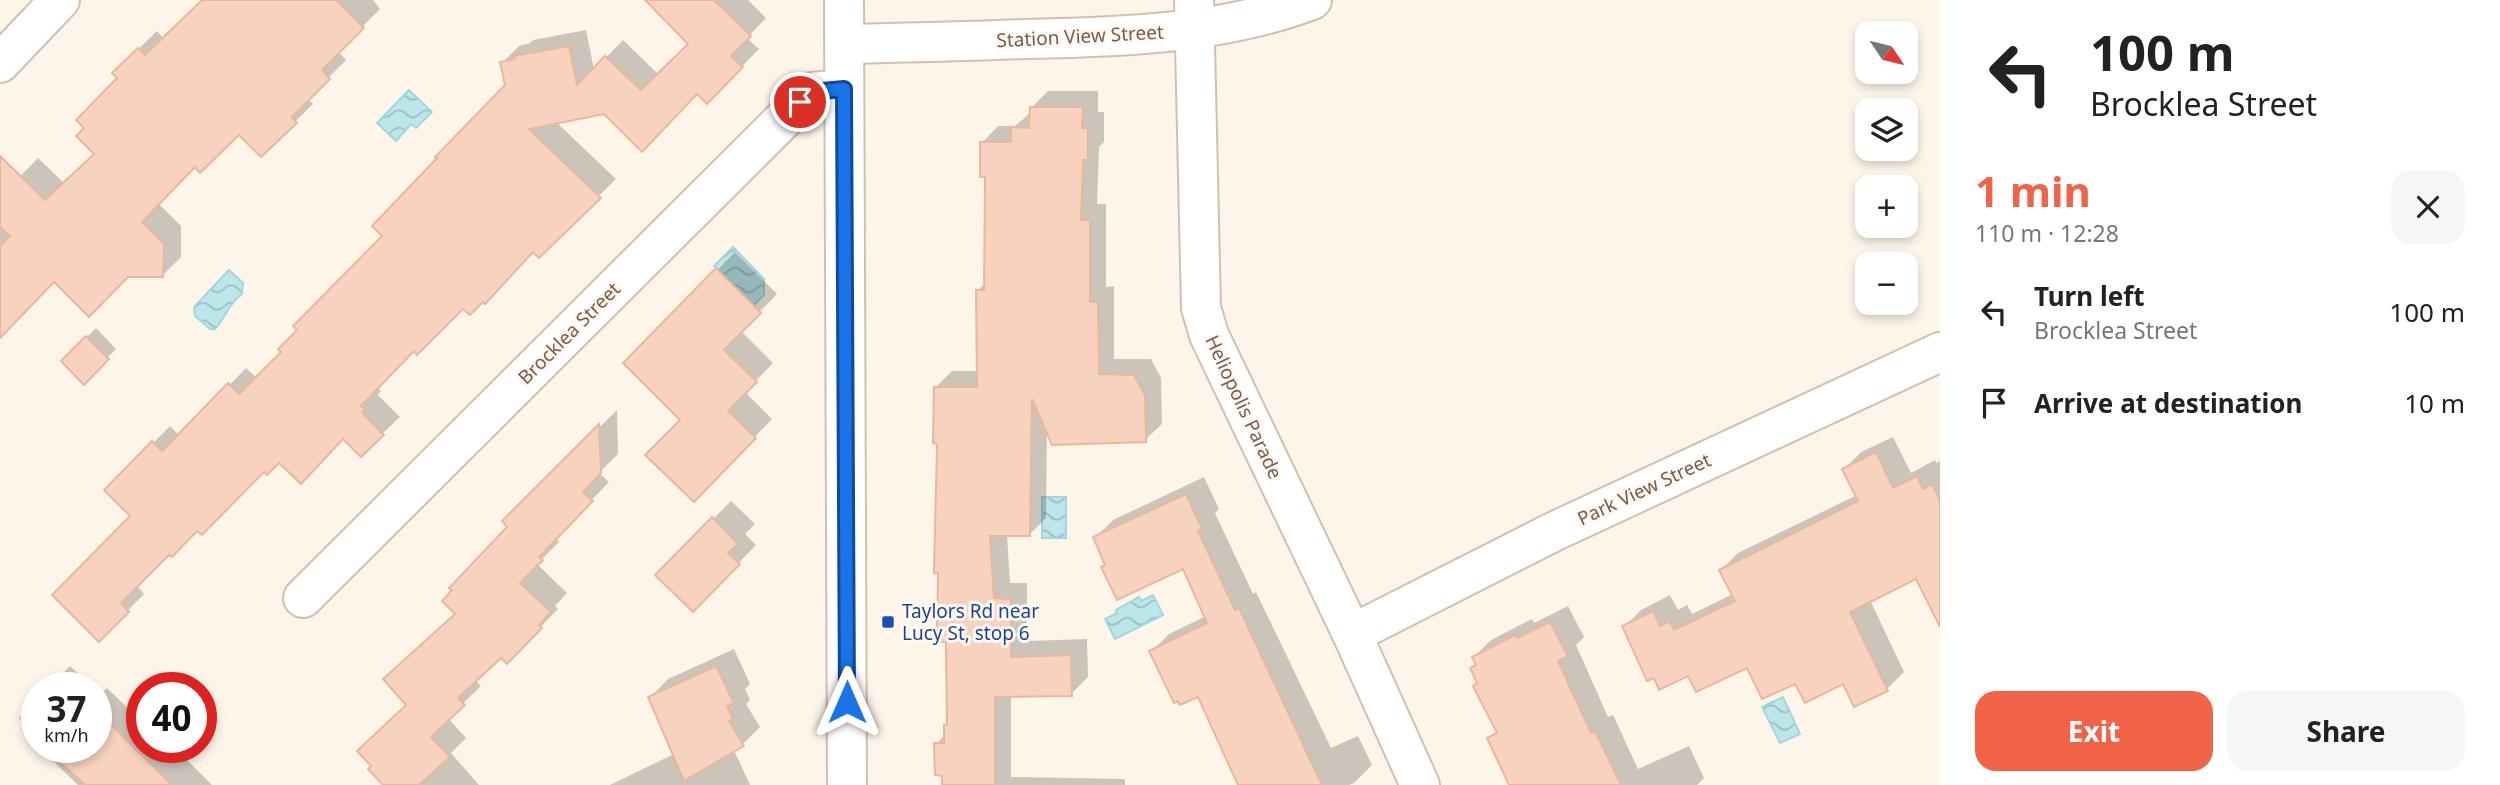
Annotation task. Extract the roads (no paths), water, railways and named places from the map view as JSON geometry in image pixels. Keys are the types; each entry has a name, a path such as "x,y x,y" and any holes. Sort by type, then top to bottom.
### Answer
{"street":[{"path":"0,62 60,0"},
{"path":"844,0 847,785"},
{"name":"Station View Street","path":"845,44 1096,38 1194,15 1277,13 1312,0"},
{"name":"Heliopolis Parade","path":"1194,15 1201,308 1209,335 1352,634 1420,785"},
{"name":"Brocklea Street","path":"303,598 811,92 844,89"},
{"name":"Park View Street","path":"1352,634 1553,532 1940,352"}],"water":[{"path":"409,90 432,112 416,128 411,124 396,141 377,123"},
{"path":"733,247 764,279 764,295 753,306 714,266"},
{"path":"229,270 243,283 242,294 233,302 215,329 210,329 195,316 194,307"},
{"path":"1042,497 1066,497 1066,538 1042,538"},
{"path":"1153,595 1163,615 1115,639 1105,619 1139,597 1141,601"},
{"path":"1783,697 1800,734 1780,743 1762,707"}],"place":[{"name":"Taylors Rd near Lucy St, stop 6","path":"888,622"}]}
